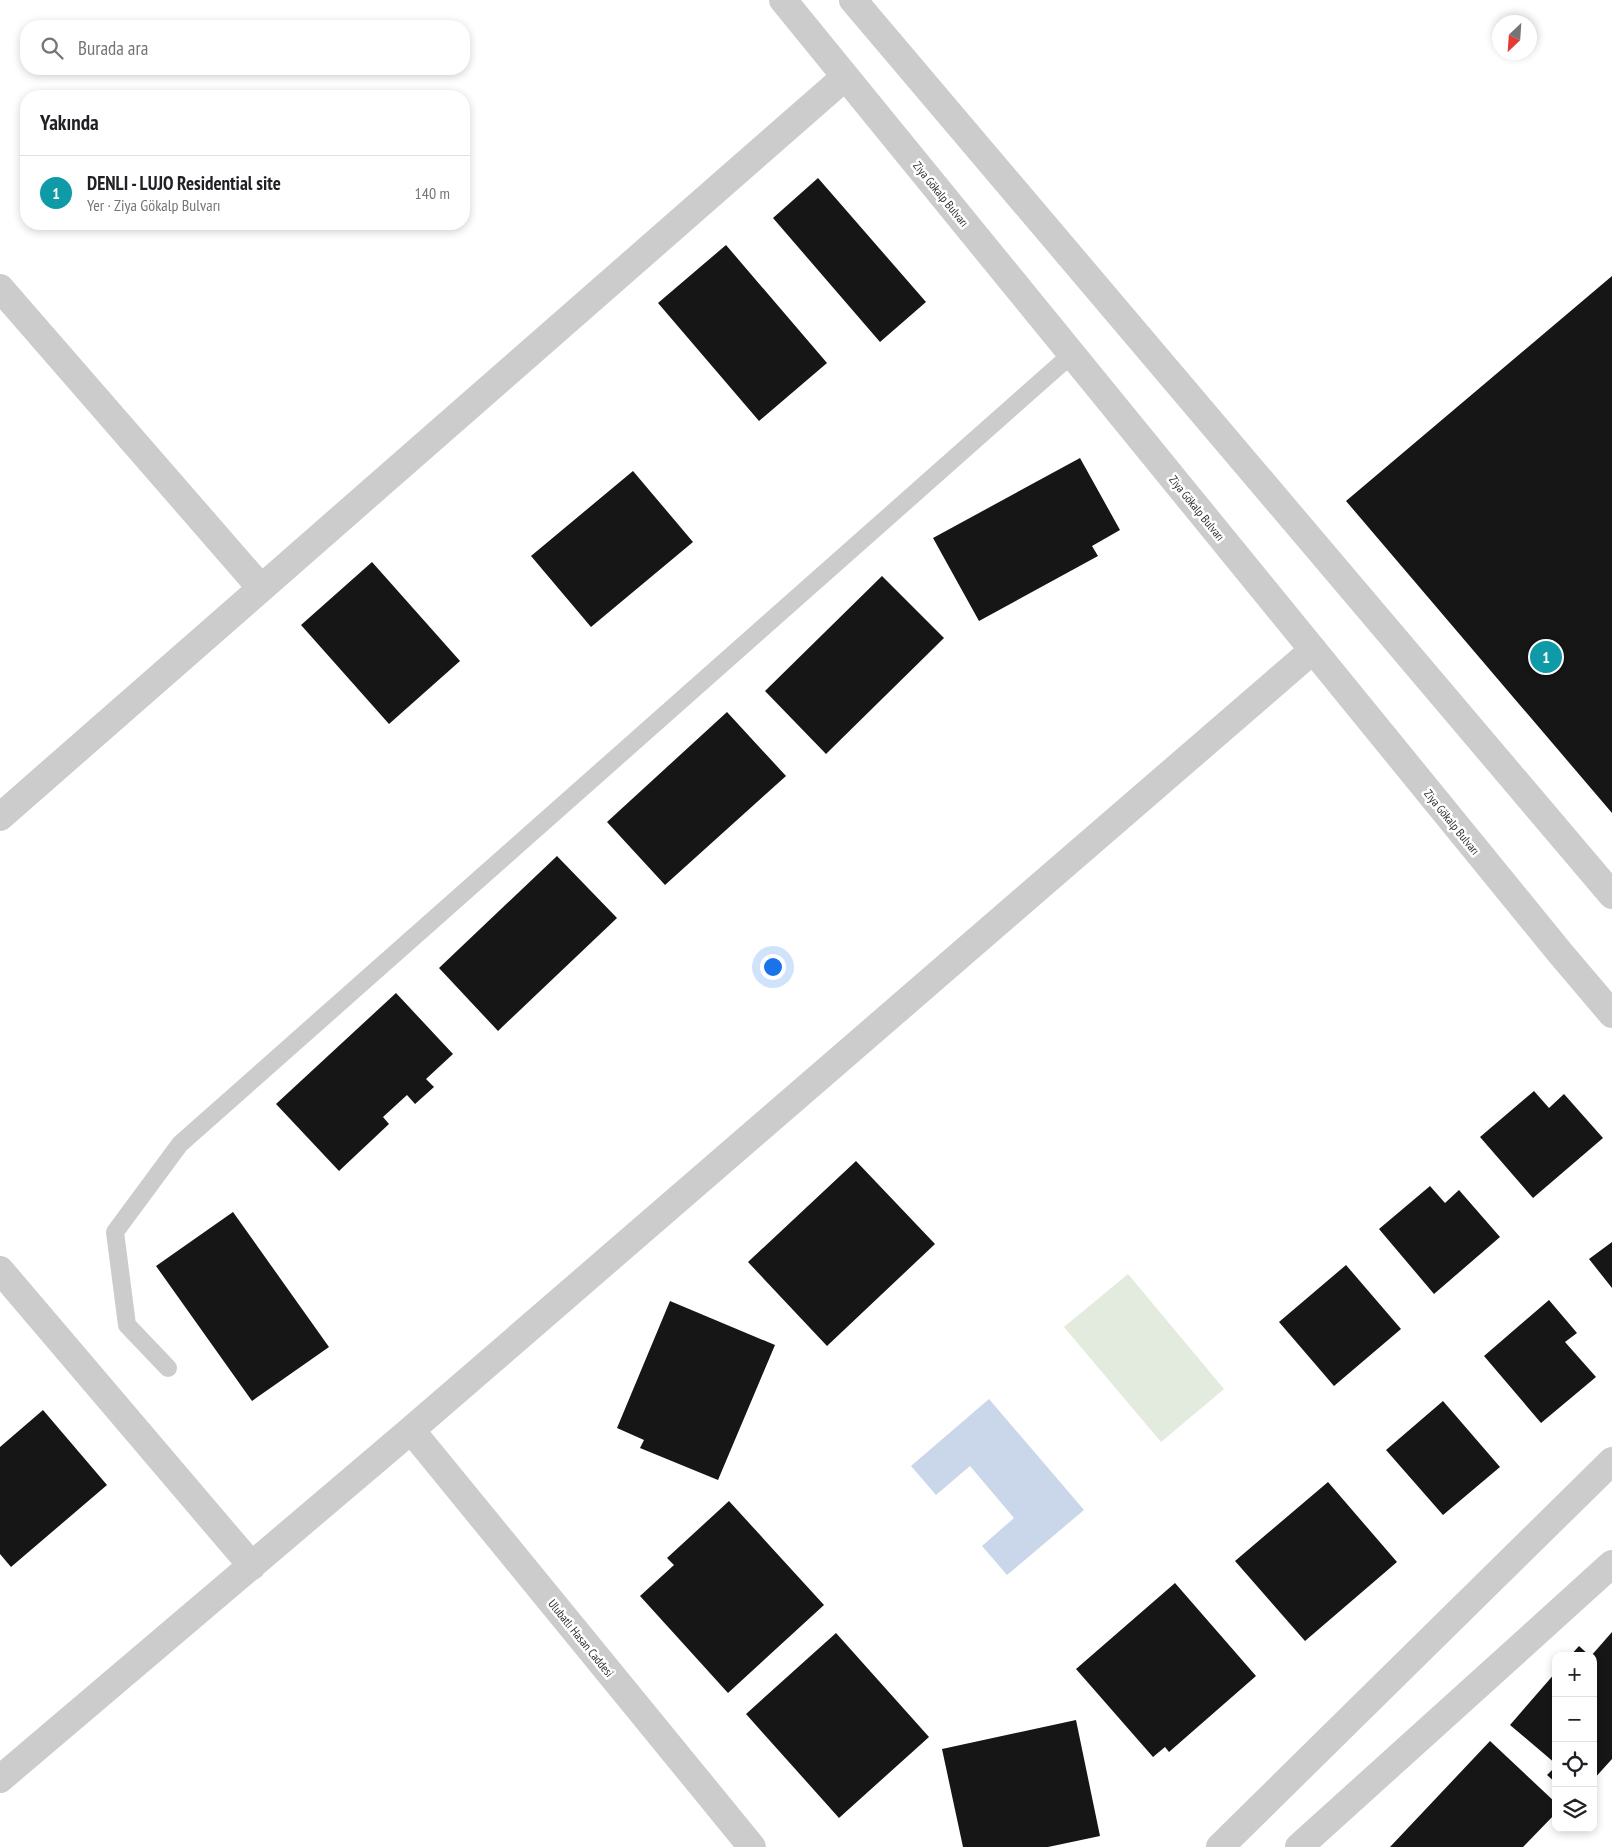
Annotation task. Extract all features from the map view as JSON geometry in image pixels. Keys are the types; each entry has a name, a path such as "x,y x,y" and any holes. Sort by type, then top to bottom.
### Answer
{"street":[{"name":"Ziya Gökalp Bulvarı","path":"783,0 1561,954 1612,1014"},
{"path":"853,0 1612,894"},
{"path":"0,817 845,76"},
{"path":"0,288 261,588"},
{"path":"0,1779 252,1566 1313,650"},
{"path":"0,1270 252,1566"},
{"name":"Ulubatlı Hasan Caddesi","path":"410,1430 752,1847"},
{"path":"1220,1847 1612,1461"},
{"path":"1299,1847 1612,1564"}],"lane":[{"path":"168,1368 127,1325 115,1232 180,1144 1072,354"}],"shaded area":[{"path":"1128,1274 1224,1389 1161,1442 1064,1327"}],"water":[{"path":"989,1399 1084,1510 1007,1575 982,1546 1014,1518 970,1466 936,1495 911,1466"}],"building":[{"path":"818,178 926,302 880,342 773,218"},
{"path":"726,245 827,363 759,421 658,303"},
{"path":"1612,276 1612,813 1346,501"},
{"path":"1080,458 1120,530 1092,546 1098,556 979,621 933,538"},
{"path":"633,471 693,542 591,627 531,556"},
{"path":"372,562 460,661 389,724 301,625"},
{"path":"882,576 944,638 826,754 765,691"},
{"path":"727,712 786,776 665,885 607,822"},
{"path":"557,856 617,918 498,1031 439,968"},
{"path":"396,993 453,1054 426,1079 434,1087 415,1104 407,1095 383,1117 389,1124 339,1171 276,1104"},
{"path":"1534,1091 1549,1108 1564,1094 1603,1138 1533,1198 1480,1137"},
{"path":"856,1161 935,1244 827,1346 748,1262"},
{"path":"1430,1186 1445,1203 1459,1190 1500,1237 1434,1294 1379,1229"},
{"path":"233,1212 329,1347 252,1401 156,1266"},
{"path":"1612,1242 1612,1288 1589,1259"},
{"path":"1346,1265 1401,1329 1334,1386 1279,1322"},
{"path":"1549,1300 1577,1333 1565,1342 1596,1377 1541,1423 1484,1356"},
{"path":"670,1301 775,1345 718,1480 640,1448 644,1440 617,1428"},
{"path":"1443,1401 1500,1467 1443,1515 1386,1450"},
{"path":"43,1410 107,1485 11,1567 0,1554 0,1447"},
{"path":"1328,1482 1397,1562 1305,1641 1235,1561"},
{"path":"729,1501 824,1605 728,1693 640,1596 674,1565 667,1558"},
{"path":"1175,1583 1256,1676 1169,1752 1165,1747 1153,1757 1076,1669"},
{"path":"1612,1632 1612,1759 1597,1776 1597,1652 1594,1652"},
{"path":"836,1633 929,1737 839,1818 746,1714"},
{"path":"1579,1646 1586,1652 1574,1652"},
{"path":"1552,1677 1552,1761 1510,1725"},
{"path":"1076,1720 1100,1836 1048,1847 963,1847 942,1749"},
{"path":"1490,1741 1552,1799 1552,1817 1523,1847 1390,1847"},
{"path":"1552,1770 1552,1779 1547,1775"}],"place":[{"name":"DENLI - LUJO Residential site","path":"1546,657"}]}
